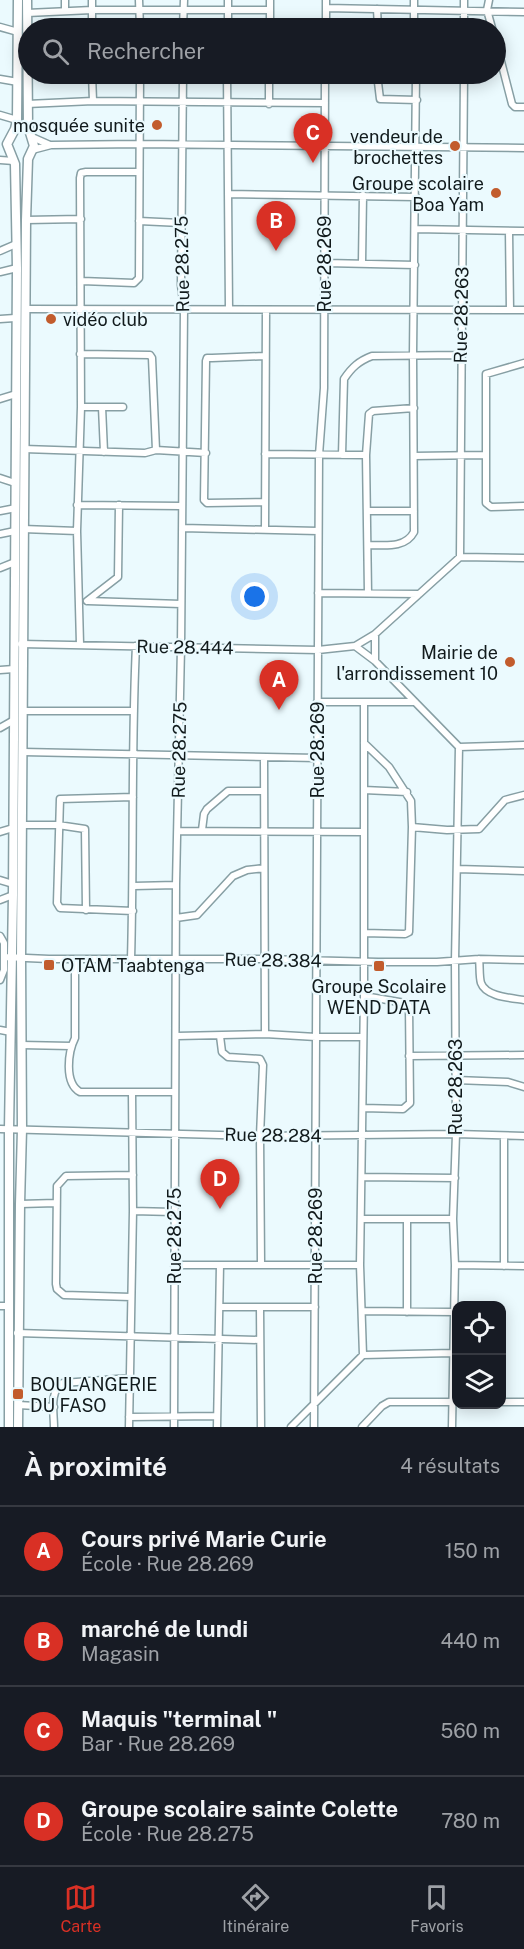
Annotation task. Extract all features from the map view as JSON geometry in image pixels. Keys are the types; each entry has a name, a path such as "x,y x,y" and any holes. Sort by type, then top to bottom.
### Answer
{"main road":[{"path":"18,0 17,120 14,132 7,144 13,157 17,268 15,483 24,644 22,825 13,957 21,1044 22,1130 18,1427"},
{"path":"27,0 27,18"},
{"path":"27,84 30,135"},
{"path":"9,1427 9,1333 5,1306 10,1241 10,1193 4,1129 11,1032 13,957 15,562 24,449 26,220 31,152 34,141 30,135 21,130 14,132"},
{"path":"13,157 31,152"}],"street":[{"path":"65,0 65,10"},
{"path":"92,0 92,18"},
{"path":"140,0 140,18"},
{"path":"183,0 183,18"},
{"path":"228,0 228,18"},
{"path":"270,0 270,18"},
{"path":"326,0 326,18"},
{"path":"414,0 414,18"},
{"path":"464,0 464,18"},
{"path":"489,0 487,10 489,18"},
{"path":"326,8 524,12"},
{"path":"377,9 377,18"},
{"path":"27,13 65,10 228,12 270,10"},
{"path":"0,27 18,32"},
{"path":"0,79 18,82"},
{"path":"506,82 512,104 515,107 524,107"},
{"path":"92,84 93,101"},
{"path":"82,281 134,283 139,278 140,84"},
{"name":"Rue 28.275","path":"174,1427 173,1212 176,1133 176,885 184,309 181,285 183,84"},
{"path":"227,84 229,309"},
{"path":"269,84 269,104"},
{"name":"Rue 28.269","path":"314,1427 318,531 319,455 324,388 326,84"},
{"path":"378,84 380,99 417,100"},
{"path":"368,545 400,545 414,532 413,355 416,84"},
{"name":"Rue 28.263","path":"460,557 464,84"},
{"path":"27,104 93,101 227,104 325,103"},
{"path":"0,116 17,120"},
{"path":"30,135 51,145"},
{"path":"31,152 51,145 140,144 524,148"},
{"path":"0,160 13,157"},
{"path":"80,644 77,505 81,407 81,173 138,172"},
{"path":"228,194 416,196"},
{"path":"362,263 363,195"},
{"path":"26,220 81,219"},
{"path":"139,221 181,223"},
{"path":"415,229 524,231"},
{"path":"509,231 510,310"},
{"path":"0,251 16,244"},
{"path":"326,263 415,265"},
{"path":"0,272 17,268"},
{"path":"25,309 524,310"},
{"path":"266,310 264,356 266,529"},
{"path":"0,318 15,318"},
{"path":"80,354 147,354 152,358 156,450"},
{"path":"342,455 344,379 351,369 372,356 460,355"},
{"path":"264,356 207,358 204,500 207,503 265,502"},
{"path":"524,363 486,374 485,455 486,503 491,507 524,506"},
{"path":"0,399 16,394"},
{"path":"81,407 123,407"},
{"path":"102,407 104,452"},
{"path":"368,592 366,455 370,412 414,408"},
{"path":"24,449 145,453 156,450 206,453"},
{"path":"265,454 366,455"},
{"path":"414,456 485,455"},
{"path":"0,477 15,483"},
{"path":"77,505 181,506"},
{"path":"87,601 118,577 119,505"},
{"path":"0,511 16,508"},
{"path":"367,511 414,511"},
{"path":"182,528 318,531"},
{"path":"0,534 19,530 77,531"},
{"path":"524,558 460,557 375,634 355,646 375,661 459,747 524,745"},
{"path":"0,568 15,562"},
{"path":"318,593 419,594"},
{"path":"79,602 181,604"},
{"path":"375,634 375,661"},
{"name":"Rue 28.444","path":"14,644 318,650 355,646"},
{"path":"131,959 134,886 136,646"},
{"path":"0,670 14,669"},
{"path":"317,702 415,702"},
{"path":"363,1355 360,1265 363,1219 364,703"},
{"path":"24,711 134,711"},
{"path":"0,728 14,720"},
{"path":"364,743 389,767 407,792 411,801 412,827 409,932 405,934 364,933"},
{"name":"Rue 28.263","path":"453,1301 455,961 459,747"},
{"path":"23,752 317,758"},
{"path":"264,758 265,1034"},
{"path":"364,790 407,792"},
{"path":"202,830 207,809 228,791 263,791"},
{"path":"412,827 478,829 505,800 524,795"},
{"path":"133,797 60,799 57,903 60,908 133,911"},
{"path":"22,825 58,825 83,827 86,830 86,910"},
{"path":"0,832 13,828"},
{"path":"178,831 364,832"},
{"path":"176,918 196,915 228,881 240,872 264,868"},
{"path":"457,869 524,871"},
{"path":"0,880 13,884"},
{"path":"134,886 176,885"},
{"path":"0,900 13,895"},
{"path":"0,936 13,957 0,980"},
{"name":"Rue 28.384","path":"13,957 315,961 524,960"},
{"path":"75,959 75,1038 72,1046 70,1079 76,1090 80,1092 175,1092"},
{"path":"479,959 481,983 484,988 493,994 524,1000"},
{"path":"363,1108 409,1106 409,1006 405,1003 364,996"},
{"path":"0,1030 11,1032"},
{"path":"177,1036 265,1034 363,1037"},
{"path":"220,1036 222,1052 228,1057 262,1061 261,1264"},
{"path":"21,1044 72,1046"},
{"path":"409,1056 524,1055"},
{"path":"456,1080 508,1082 524,1087"},
{"path":"129,1427 133,1211 132,1092"},
{"name":"Rue 28.284","path":"4,1129 260,1136 456,1134 524,1137"},
{"path":"504,1136 504,1266"},
{"path":"131,1297 60,1293 56,1284 56,1203 57,1186 66,1176 132,1175"},
{"path":"362,1177 455,1178"},
{"path":"0,1195 10,1193"},
{"path":"20,1204 56,1203"},
{"path":"133,1211 173,1212"},
{"path":"363,1219 453,1220"},
{"path":"407,1219 407,1312"},
{"path":"0,1242 10,1241"},
{"path":"174,1265 360,1265"},
{"path":"217,1427 220,1265"},
{"path":"455,1265 524,1266"},
{"path":"220,1307 315,1307"},
{"path":"260,1308 261,1427"},
{"path":"363,1311 452,1312"},
{"path":"9,1333 259,1340"},
{"path":"291,1427 363,1355 452,1353"},
{"path":"54,1427 57,1388 63,1383 130,1378"},
{"path":"362,1427 382,1406 389,1402 452,1402"},
{"path":"506,1402 524,1402"},
{"path":"18,1405 54,1407"},
{"name":"Rue 28.263","path":"452,1427 454,1409"},
{"path":"129,1417 216,1416"}],"place":[{"name":"mosquée sunite","path":"157,125"},
{"name":"vendeur de brochettes","path":"455,146"},
{"name":"Maquis \"terminal \"","path":"313,163"},
{"name":"Groupe scolaire Boa Yam","path":"496,193"},
{"name":"marché de lundi","path":"276,251"},
{"name":"vidéo club","path":"51,319"},
{"name":"Mairie de l'arrondissement 10","path":"510,662"},
{"name":"Cours privé Marie Curie","path":"279,710"},
{"name":"OTAM Taabtenga","path":"49,965"},
{"name":"Groupe Scolaire WEND DATA","path":"379,966"},
{"name":"Groupe scolaire sainte Colette","path":"220,1209"},
{"name":"BOULANGERIE DU FASO","path":"18,1394"}]}
